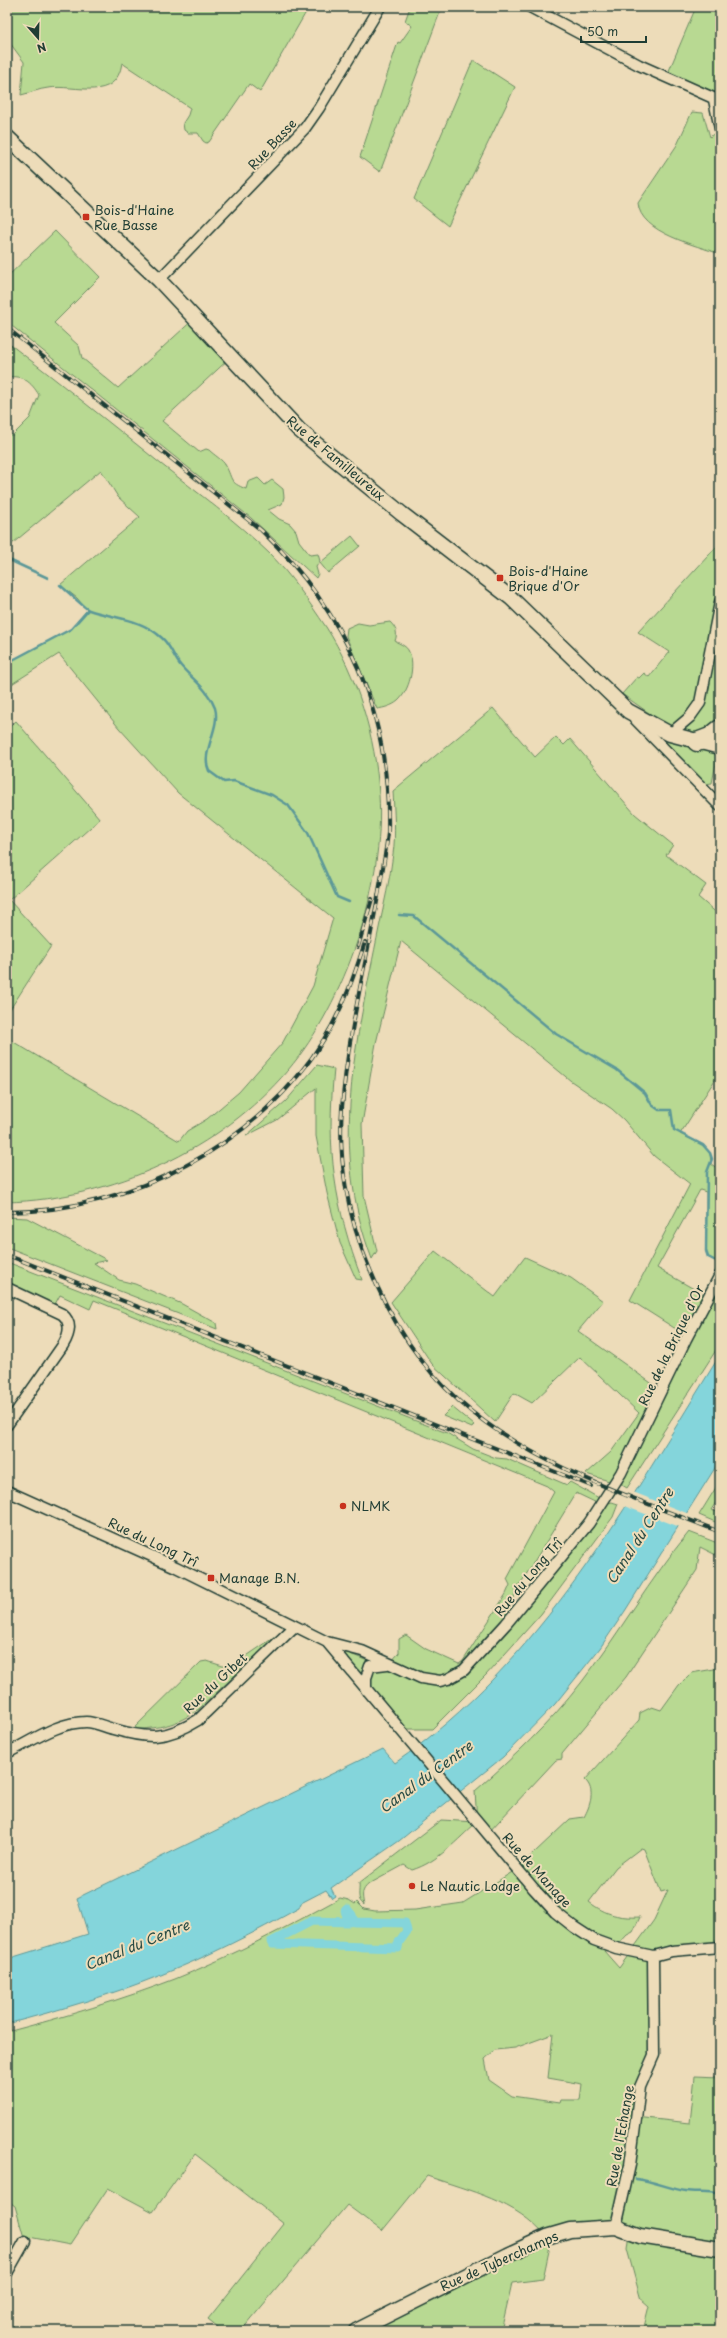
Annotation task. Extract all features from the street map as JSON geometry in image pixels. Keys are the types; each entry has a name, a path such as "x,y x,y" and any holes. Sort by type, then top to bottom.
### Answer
{"highway":[{"path":"697,742 710,737 720,728"}],"street":[{"name":"Rue Basse","path":"159,280 305,128 320,108 380,7"},
{"path":"530,7 639,65 717,100 720,129"},
{"name":"Rue de Familleureux","path":"7,137 159,280 299,430 402,514 511,598 628,711 720,803"},
{"path":"670,734 695,712 700,703 720,602"},
{"name":"Rue de Familleureux","path":"628,711 670,734 720,747"},
{"name":"Rue de la Brique d'Or","path":"645,1426 686,1339 720,1275"},
{"path":"7,1288 62,1314 67,1319 69,1332 63,1345 7,1425"},
{"name":"Rue du Long Trî","path":"7,1492 171,1564 327,1642 362,1651 421,1678 431,1681 448,1679 464,1670 506,1624 589,1523 621,1473 645,1426"},
{"name":"Rue du Gibet","path":"7,1753 63,1725 88,1722 145,1737 161,1736 180,1731 198,1720 295,1626"},
{"path":"327,1642 366,1690"},
{"path":"366,1690 366,1678 370,1666 389,1664"},
{"name":"Rue de Manage","path":"366,1690 534,1889 570,1924 601,1943 653,1956 672,1951 720,1947"},
{"name":"Rue de l'Echange","path":"616,2227 630,2165 640,2086 654,2055 653,1956"},
{"name":"Rue de Tyberchamps","path":"356,2331 438,2289 546,2237 570,2230 616,2227 640,2236 720,2249"},
{"path":"7,2273 25,2242"}],"green space":[{"path":"7,7 309,7 260,92 249,84 209,142 206,143 198,133 188,133 184,130 183,123 190,108 122,63 118,75 112,83 103,87 93,89 59,87 48,88 21,95 24,62 7,39"},
{"path":"410,7 442,7 380,172 360,157 398,42 400,43 412,26 405,21"},
{"path":"696,7 720,7 720,94 668,73"},
{"path":"473,60 515,87 448,226 414,199"},
{"path":"692,112 703,113 710,137 720,128 720,254 684,242 658,230 648,222 641,213 638,203 677,145"},
{"path":"55,231 100,277 54,323 79,346 82,358 118,388 195,318 231,357 162,421 199,452 206,449 209,450 221,460 225,464 232,480 237,484 246,489 248,482 258,478 265,485 272,480 283,489 284,497 282,504 268,510 279,519 290,524 296,531 299,541 310,555 318,554 320,561 316,567 318,574 316,578 251,518 7,322 7,277"},
{"path":"7,342 203,497 257,542 278,562 306,598 326,627 347,665 363,708 374,751 377,773 379,795 379,830 375,866 368,903 358,940 344,977 328,1011 309,1042 288,1070 261,1099 230,1124 197,1146 161,1165 124,1180 86,1191 46,1199 7,1202 7,1038 179,1141 187,1131 207,1119 239,1092 283,1042 313,986 333,918 178,793 119,728 59,654 7,687 7,663 71,629 87,610 77,598 60,585 140,517 118,497 101,470 7,548 7,435 13,435 30,418 39,395 33,386 26,380 18,377 7,377"},
{"path":"352,536 360,546 328,573 320,563"},
{"path":"720,543 720,719 703,735 670,734 663,723 622,694 637,677 639,678 644,673 649,677 669,652 638,632"},
{"path":"390,622 396,631 395,641 405,647 409,652 412,664 410,678 402,697 398,701 377,709 346,636 347,628 358,623 369,625"},
{"path":"493,708 535,757 556,737 564,745 570,739 635,814 673,845 666,855 706,885 698,897 720,916 720,1072 680,1134 703,1145 710,1153 711,1164 720,1170 720,1264 708,1257 706,1251 706,1192 700,1190 657,1268 708,1297 720,1275 720,1344 627,1488 622,1485 621,1474 609,1481 586,1474 611,1452 639,1413 580,1357 532,1403 514,1393 495,1422 432,1364 391,1302 435,1251 495,1297 525,1257 571,1278 603,1301 578,1331 661,1390 687,1336 630,1300 690,1184 654,1156 624,1120 612,1109 571,1081 401,941 376,1043 362,1124 364,1196 377,1251 372,1259 359,1217 352,1176 349,1135 351,1094 355,1053 362,1012 392,863 395,831 393,791"},
{"path":"16,721 100,819 9,900 51,946 7,1014 7,729"},
{"path":"667,738 718,753 712,783 704,784 664,742"},
{"path":"317,1065 334,1069 331,1126 334,1177 352,1253 362,1280 356,1279 340,1243 327,1193 316,1136 316,1088 277,1120 246,1136 286,1101"},
{"path":"7,1217 27,1218 107,1260 94,1263 119,1280 135,1284 182,1304 216,1323 217,1329 7,1247"},
{"path":"7,1262 447,1433 473,1449 496,1458 507,1459 567,1485 570,1482 599,1498 601,1505 612,1502 618,1504 613,1517 541,1614 486,1675 432,1729 400,1729 341,1652 343,1651 375,1664 389,1664 399,1653 399,1639 406,1635 426,1649 459,1664 463,1661 506,1594 510,1585 507,1579 554,1492 547,1486 94,1300 90,1309 60,1295 54,1306 7,1285","holes":["576,1493 601,1505 506,1623 518,1585 521,1583"]},
{"path":"452,1407 474,1425 472,1428 443,1416"},
{"path":"720,1481 720,1496 711,1510 720,1513 720,1524 699,1515"},
{"path":"689,1532 720,1544 720,1557 700,1547 697,1570 626,1677 562,1754 562,1759 556,1760 487,1834 477,1822 475,1791 531,1740 569,1698"},
{"path":"279,1634 199,1709 190,1715 167,1725 132,1730 201,1662 207,1661 229,1668"},
{"path":"720,1668 720,1947 653,1956 654,2055 636,2117 690,2123 695,2076 720,2077 720,2331 643,2331 649,2307 641,2300 627,2249 629,2234 624,2230 546,2238 550,2246 543,2279 512,2283 501,2331 356,2331 546,2237 521,2214 507,2206 475,2192 427,2176 382,2231 347,2205 241,2331 223,2331 208,2319 284,2224 195,2154 153,2212 108,2188 70,2245 29,2237 25,2241 15,2206 7,2200 7,2032 92,2008 175,1979 259,1941 340,1898 349,1900 355,1904 357,1902 364,1909 375,1911 415,1910 463,1903 517,1869 570,1819 584,1817 591,1798 590,1788 585,1780 639,1720 640,1713 652,1707 661,1710 679,1685 691,1673","holes":["641,1848 644,1849 661,1892 668,1890 654,1920 619,1968 604,1951 619,1949 616,1947 627,1935 633,1932 640,1917 613,1915 601,1910 589,1902 616,1867","553,2034 548,2078 582,2084 580,2100 561,2100 560,2103 512,2096 489,2080 485,2059 495,2050 515,2048"]},
{"path":"441,1820 477,1822 447,1850 430,1862 412,1870 404,1865 369,1884 363,1893 364,1905 362,1903 359,1898 359,1883"}],"water":[{"name":"Canal du Centre","path":"720,1355 720,1460 600,1648 555,1704 503,1757 399,1841 331,1888 335,1896 332,1898 326,1890 301,1903 299,1908 248,1935 214,1952 161,1975 85,2002 7,2024 7,1959 88,1934 77,1898 383,1749 395,1763 447,1722 495,1677 538,1628 578,1576 651,1467"}],"pier":[{"path":"633,1492 689,1514 680,1527 624,1506"}],"waterway":[{"path":"7,559 48,578"},
{"path":"60,585 87,609 145,626 154,631 165,641 181,666 208,695 215,708 215,724 207,756 209,771 224,782 234,781 272,795 288,805 308,833 337,897 349,902"},
{"path":"7,663 71,629 88,610"},
{"path":"399,915 414,916 556,1034 617,1070 645,1093 652,1105 659,1110 671,1110 674,1130 703,1145 710,1153 712,1159 707,1172 706,1251 708,1257 714,1260"},
{"path":"347,1909 352,1915 354,1922 405,1923 407,1931 399,1942 398,1948 272,1944 271,1942 312,1921 349,1922 345,1911 347,1909"},
{"path":"636,2179 690,2192 711,2192 720,2194"}],"railway":[{"path":"7,328 261,530 291,562 318,596 340,631 358,668 372,706 382,746 387,789 388,833 346,1073 341,1128 343,1169 350,1209 362,1248 377,1286 406,1339 444,1387 487,1423 517,1443 550,1461 618,1492 720,1532"},
{"path":"358,947 372,899"},
{"path":"7,1212 53,1209 99,1200 144,1185 187,1165 228,1140 265,1110 297,1077 324,1039 337,1016 352,980 365,942"},
{"path":"7,1255 591,1486"}],"place":[{"name":"Bois-d'Haine Rue Basse","path":"86,217"},
{"name":"Bois-d'Haine Brique d'Or","path":"500,578"},
{"name":"NLMK","path":"343,1506"},
{"name":"Manage B.N.","path":"211,1578"},
{"name":"Le Nautic Lodge","path":"412,1886"}]}
